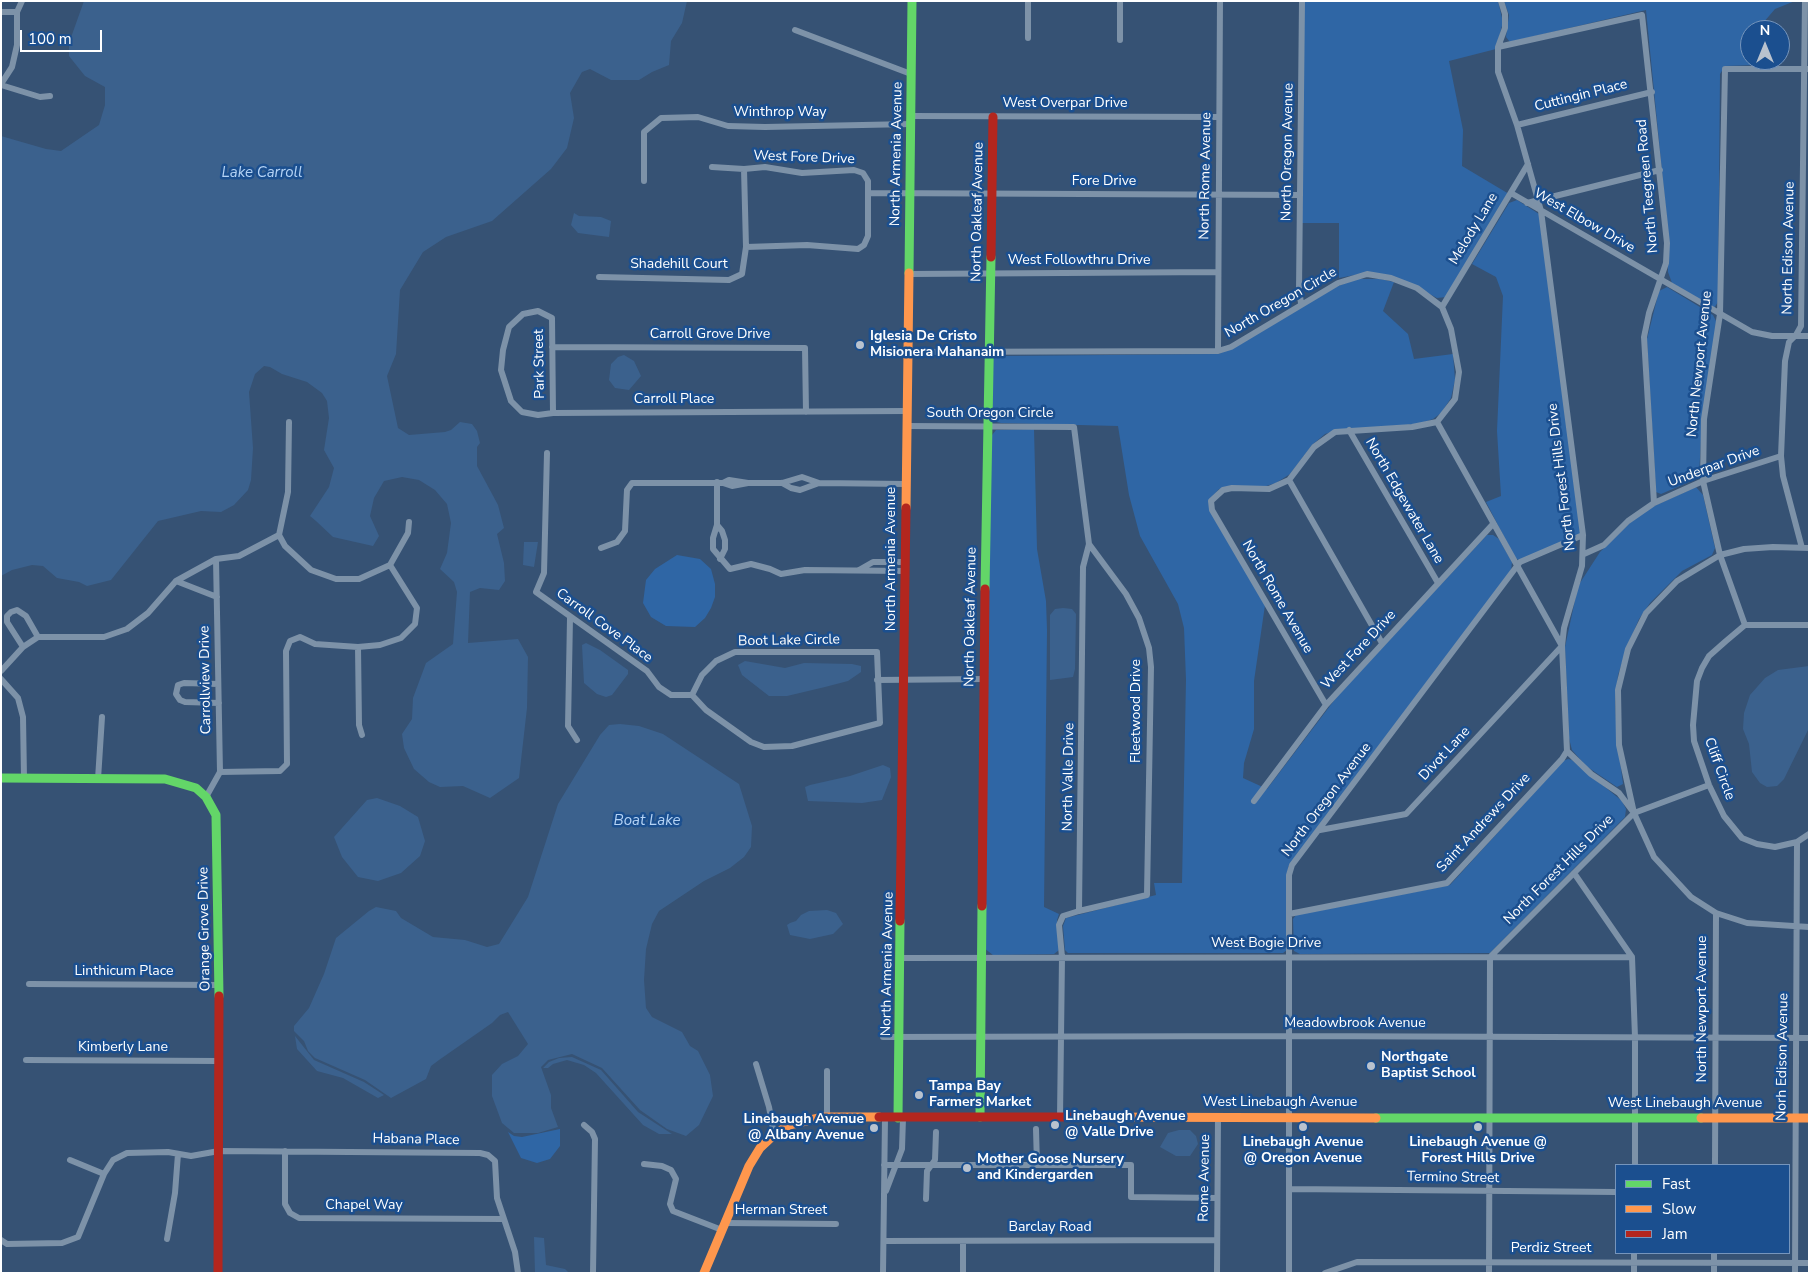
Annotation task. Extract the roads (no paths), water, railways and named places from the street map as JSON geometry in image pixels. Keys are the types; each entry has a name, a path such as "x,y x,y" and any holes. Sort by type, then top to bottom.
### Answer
{"street":[{"path":"22,1 17,12 17,45 12,66 1,84 40,97 50,96"},
{"name":"North Armenia Avenue","path":"901,1118 900,1038 905,680 906,411 909,352 912,1"},
{"path":"1028,1 1028,38"},
{"path":"1120,1 1120,40"},
{"name":"North Rome Avenue","path":"1218,351 1220,1"},
{"name":"North Oregon Avenue","path":"1301,303 1299,290 1299,195 1302,1"},
{"name":"North Forest Hills Drive","path":"1490,957 1634,813 1619,793 1590,774 1567,751 1562,646 1564,628 1584,554 1583,535 1539,200 1517,125 1498,72 1498,47 1505,28 1505,14 1501,1"},
{"name":"North Edison Avenue","path":"1805,1 1806,69 1801,326 1796,336 1789,342 1785,361 1781,456 1785,486 1806,548"},
{"path":"1,12 17,12"},
{"name":"North Teegreen Road","path":"1498,47 1642,15 1652,92 1667,243 1666,263 1649,313 1644,337 1654,502"},
{"path":"795,30 911,74"},
{"name":"North Newport Avenue","path":"1745,625 1720,555 1702,481 1704,419 1720,314 1725,69 1806,69"},
{"name":"Cuttingin Place","path":"1517,125 1652,92"},
{"name":"Winthrop Way","path":"644,180 644,132 661,118 698,116 728,126 765,127 911,120"},
{"name":"West Overpar Drive","path":"911,120 993,117 1219,117"},
{"name":"North Oakleaf Avenue","path":"980,1117 987,427 993,117"},
{"name":"Melody Lane","path":"1442,307 1528,164"},
{"name":"West Fore Drive","path":"712,166 744,169 765,167 802,173 854,170 863,173 868,181 868,193"},
{"name":"Shadehill Court","path":"599,277 729,280 742,274 746,247 744,169"},
{"path":"1527,203 1660,170"},
{"path":"746,247 807,245 858,249 864,245 868,236 868,193 909,193"},
{"name":"Fore Drive","path":"909,193 1299,195"},
{"name":"West Elbow Drive","path":"1511,193 1752,332 1772,336 1809,336"},
{"name":"West Followthru Drive","path":"910,274 1218,272"},
{"name":"North Oregon Circle","path":"909,352 1218,351 1231,347 1301,303 1338,283 1367,274 1391,278 1417,288 1442,307"},
{"path":"1382,644 1289,480 1314,447 1335,432 1412,427 1437,422 1455,399 1459,372 1451,329 1442,307"},
{"name":"Park Street","path":"506,339 509,327 523,314 538,311 552,318 553,413"},
{"name":"Carroll Place","path":"506,339 502,370 511,401 522,412 538,415 553,413 906,411"},
{"name":"Carroll Grove Drive","path":"552,347 805,348 806,412"},
{"path":"289,422 288,492 279,535 285,546 311,570 336,579 359,579 390,565 408,533 409,522"},
{"path":"1437,422 1562,646"},
{"name":"South Oregon Circle","path":"906,426 1074,427"},
{"name":"North Valle Drive","path":"1074,427 1089,544 1084,567 1079,910"},
{"name":"North Edgewater Lane","path":"1349,430 1438,584"},
{"name":"Carroll Cove Place","path":"547,453 544,573 536,592 647,671 659,687 671,695 692,695"},
{"name":"Underpar Drive","path":"1584,554 1604,545 1628,521 1654,502 1702,481 1781,456"},
{"path":"601,548 617,542 624,531 627,490 632,483 720,482 732,486 748,482 782,483 802,477 819,483 906,484"},
{"name":"North Rome Avenue","path":"1289,480 1269,489 1232,488 1223,490 1211,501 1212,510 1326,705"},
{"path":"720,482 717,526 713,538 713,549 730,569 752,564 781,574 805,570 858,570 906,566"},
{"path":"782,483 800,490 819,483"},
{"name":"West Fore Drive","path":"1254,801 1326,705 1493,524"},
{"path":"717,526 722,531 725,540 725,549 720,559"},
{"path":"1,671 22,646 38,637 104,637 126,629 148,613 176,581 216,559 239,556 279,535"},
{"name":"North Oregon Avenue","path":"1289,1273 1289,875 1292,865 1520,562 1583,535"},
{"name":"Fleetwood Drive","path":"1079,910 1147,895 1151,667 1149,648 1139,618 1126,594 1089,544"},
{"path":"1806,548 1744,549 1720,555 1677,581 1646,613 1628,649 1618,690 1618,745 1634,813 1654,857 1690,897 1716,913 1747,923 1809,927"},
{"name":"Carrollview Drive","path":"216,559 220,772"},
{"path":"1,778 165,779 181,782 196,788 206,797 220,772 280,771 287,764 286,651 290,641 300,637 315,644 358,647 380,645 401,638 415,624 418,608 390,565"},
{"path":"176,581 217,597"},
{"path":"22,646 8,622 7,616 11,612 17,610 26,616 38,637"},
{"path":"570,618 568,726 577,740"},
{"path":"1745,625 1809,625"},
{"name":"Cliff Circle","path":"1745,625 1709,656 1697,681 1693,725 1694,741 1709,785 1724,816 1742,838 1757,844 1775,847 1797,842 1809,834"},
{"name":"Divot Lane","path":"1320,830 1406,814 1562,646"},
{"path":"358,647 359,725 362,735"},
{"name":"Boot Lake Circle","path":"692,695 702,675 716,661 735,652 878,652 877,680"},
{"path":"1,679 18,698 23,717 24,778"},
{"path":"692,695 706,710 751,742 764,747 792,746 880,723 877,680 984,680"},
{"path":"218,684 184,683 178,686 176,694 180,700 185,702 219,703"},
{"path":"98,779 102,717"},
{"name":"Saint Andrews Drive","path":"1290,914 1447,883 1562,759 1567,751"},
{"path":"1634,813 1709,785"},
{"name":"Orange Grove Drive","path":"206,797 216,815 217,828 220,1151 218,1273"},
{"name":"Norh Edison Avenue","path":"1795,1273 1794,1118 1797,842"},
{"path":"1574,873 1632,957 1635,1038 1635,1164"},
{"path":"1060,1117 1062,956 1059,924 1063,916 1079,910"},
{"name":"North Newport Avenue","path":"1714,1164 1716,913"},
{"name":"West Bogie Drive","path":"901,958 1062,956 1632,957"},
{"path":"1489,1273 1490,957"},
{"name":"Linthicum Place","path":"29,984 219,985"},
{"name":"Meadowbrook Avenue","path":"883,1038 1490,1036 1809,1038"},
{"name":"Kimberly Lane","path":"26,1060 219,1061"},
{"path":"756,1064 769,1107 774,1134"},
{"path":"827,1071 827,1117"},
{"name":"Rome Avenue","path":"1216,1240 1218,1116"},
{"name":"West Linebaugh Avenue","path":"724,1227 749,1166 760,1148 774,1134 789,1125 827,1117 1809,1118"},
{"path":"883,1273 885,1118"},
{"path":"884,1197 902,1149 901,1118"},
{"path":"584,1125 592,1132 595,1139 593,1273"},
{"path":"1036,1129 1037,1165"},
{"path":"926,1199 927,1171 929,1165 935,1160 936,1132"},
{"name":"Habana Place","path":"104,1174 113,1160 127,1153 168,1152 191,1156 220,1151 480,1153 488,1155 495,1161 497,1198 515,1252 518,1273"},
{"name":"Chapel Way","path":"285,1151 285,1204 290,1213 299,1218 503,1219"},
{"path":"167,1239 175,1193 178,1154"},
{"path":"1,1240 7,1244 62,1243 78,1237 104,1174 70,1160"},
{"path":"644,1164 662,1166 671,1170 676,1179 670,1204 673,1211 724,1227 704,1273"},
{"path":"884,1165 1131,1165 1131,1197 1216,1198"},
{"name":"Termino Street","path":"1289,1189 1615,1192"},
{"name":"Herman Street","path":"724,1227 836,1224"},
{"path":"1216,1240 1218,1272"},
{"name":"Barclay Road","path":"884,1242 1216,1240"},
{"path":"963,1241 963,1273"},
{"path":"1634,1254 1634,1273"},
{"path":"1714,1254 1714,1273"},
{"name":"Perdiz Street","path":"1325,1273 1357,1262 1809,1263"}],"water":[{"name":"Lake Carroll","path":"84,1 687,1 682,23 671,41 669,65 639,80 611,80 590,69 582,72 570,93 574,118 567,148 551,169 492,221 446,237 423,252 400,290 396,354 387,376 398,428 409,435 445,432 451,430 460,422 472,424 477,431 480,443 477,447 477,466 498,505 504,528 497,534 504,563 505,581 499,590 480,588 470,592 468,643 518,639 528,657 527,708 519,778 490,798 463,786 440,787 429,782 414,769 404,748 402,734 412,719 413,698 426,663 453,644 457,592 454,582 440,569 447,553 451,523 447,504 435,490 419,480 402,477 384,481 374,498 370,516 379,536 373,546 333,537 310,516 329,487 334,468 324,450 329,418 327,401 322,393 307,382 264,366 255,374 249,392 253,448 251,480 248,490 234,505 221,512 201,511 158,521 111,580 87,586 79,582 57,578 43,566 32,565 12,570 1,576 1,136 46,149 61,151 99,125 105,105 105,87 85,76 69,56 69,43"},
{"path":"574,213 579,216 601,217 611,221 609,237 578,233 571,225"},
{"path":"624,355 634,361 641,376 629,390 615,388 609,380 611,364 618,357"},
{"path":"524,542 538,542 534,567 523,565"},
{"path":"1055,609 1072,609 1076,614 1075,669 1073,677 1050,680 1050,615"},
{"path":"586,643 600,650 628,670 628,674 612,695 606,697 597,694 584,683 582,645"},
{"path":"745,661 785,668 804,663 852,664 861,666 861,672 848,681 825,687 787,696 769,696 742,675 738,665"},
{"path":"1809,666 1809,728 1784,779 1777,786 1767,787 1760,783 1752,772 1749,744 1743,729 1744,713 1750,695 1765,678 1778,670"},
{"name":"Boat Lake","path":"609,725 639,726 663,734 739,784 752,826 751,847 744,857 730,868 704,881 659,911 652,924 646,949 644,980 646,1008 652,1017 682,1032 690,1046 698,1051 710,1075 713,1096 699,1125 686,1136 667,1129 640,1110 602,1068 572,1054 548,1060 541,1067 551,1095 551,1108 558,1127 538,1133 514,1133 502,1123 492,1096 492,1075 502,1064 518,1056 528,1044 508,1012 500,1015 492,1023 431,1066 426,1079 391,1098 365,1080 315,1058 308,1051 304,1041 294,1031 294,1026 309,1008 324,974 336,938 376,907 396,911 401,918 433,937 465,940 487,947 499,944 528,897 558,804 600,735"},
{"path":"883,765 890,768 891,777 882,800 862,803 808,801 805,787 850,776"},
{"path":"377,798 400,806 418,817 425,841 420,856 401,873 378,881 358,877 342,857 334,837 367,800"},
{"path":"827,910 836,913 843,924 833,934 810,939 790,935 787,925 796,921 801,915 809,911"},
{"path":"295,1036 314,1060 364,1082 384,1095 378,1098 343,1078 317,1071 297,1049"},
{"path":"572,1057 601,1070 638,1112 672,1134 659,1134 643,1125 596,1073 584,1065 567,1060 553,1064 548,1068 543,1068 549,1062 559,1058"},
{"path":"1190,1130 1196,1136 1198,1144 1190,1156 1176,1156 1160,1147 1168,1133"},
{"path":"534,1237 544,1238 546,1265 565,1269 569,1273 535,1273"}],"place":[{"name":"Iglesia De Cristo Misionera Mahanaim","path":"860,345"},
{"name":"Northgate Baptist School","path":"1371,1066"},
{"name":"Tampa Bay Farmers Market","path":"919,1095"},
{"name":"Linebaugh Avenue @ Valle Drive","path":"1055,1125"},
{"name":"Linebaugh Avenue @ Oregon Avenue","path":"1303,1127"},
{"name":"Linebaugh Avenue @ Forest Hills Drive","path":"1478,1127"},
{"name":"Linebaugh Avenue @ Albany Avenue","path":"874,1128"},
{"name":"Mother Goose Nursery and Kindergarden","path":"967,1168"}]}
